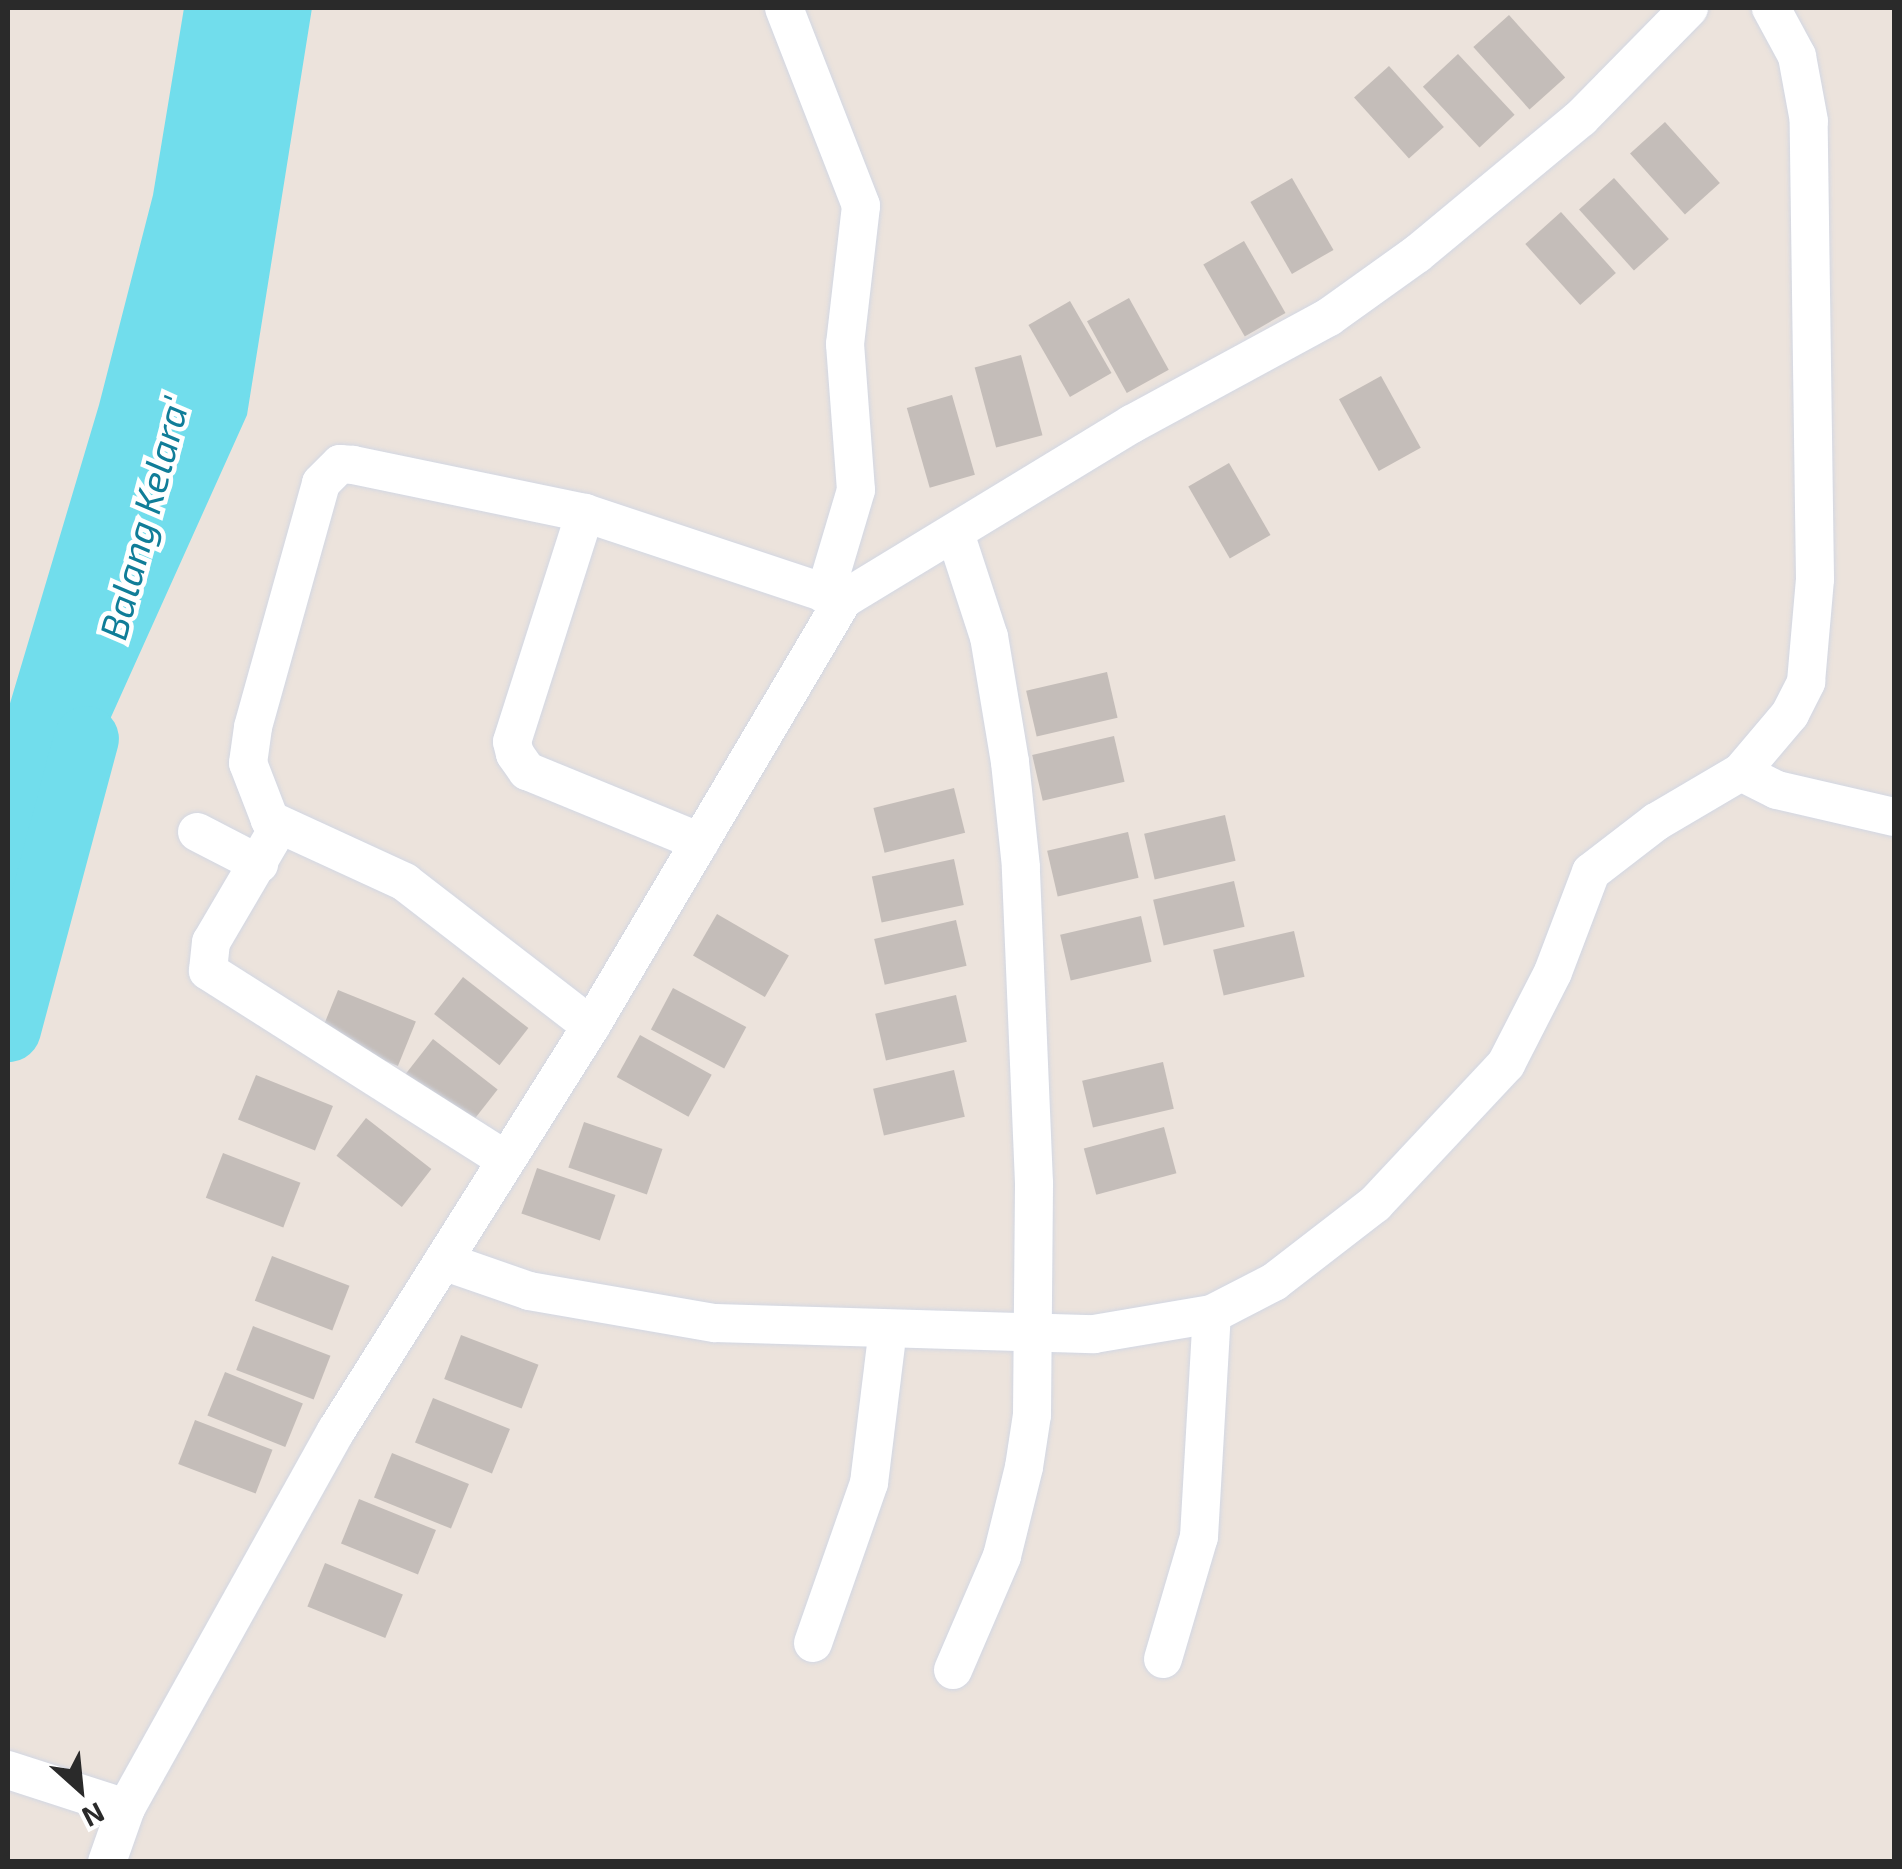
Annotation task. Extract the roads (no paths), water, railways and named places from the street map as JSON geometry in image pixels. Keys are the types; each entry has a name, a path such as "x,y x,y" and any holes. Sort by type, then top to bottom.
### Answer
{"street":[{"path":"107,1862 126,1808 336,1430 504,1158 591,1026 700,842 834,596 856,490 845,344 861,206 784,8"},
{"path":"591,1026 405,882 278,828 256,791 248,763 252,727 329,471 353,465 585,513 834,596 956,533 1132,424 1329,317 1417,254 1581,118 1689,8"},
{"path":"443,1261 528,1291 715,1323 1032,1333 1142,1329 1212,1314 1274,1282 1331,1240 1431,1150 1506,1064 1553,972 1591,872 1656,822 1741,772 1790,714 1806,682 1814,641 1809,121 1797,56 1771,8"},
{"path":"585,513 520,712 515,754 527,771 700,842"},
{"path":"953,1670 1017,1503 1032,1415 1034,1183 1022,867 989,636 956,533"},
{"path":"1741,772 1778,790 1894,817"},
{"path":"278,828 211,942 208,971 504,1158"},
{"path":"197,832 260,864"},
{"path":"1163,1659 1199,1537 1212,1314"},
{"path":"813,1643 869,1484 888,1329"},
{"path":"8,1770 126,1808"}],"water":[{"path":"184,8 312,8 247,415 8,946 8,710 99,405 153,195"}],"waterway":[{"name":"Balang Kelara'","path":"8,1029 86,738"}]}
